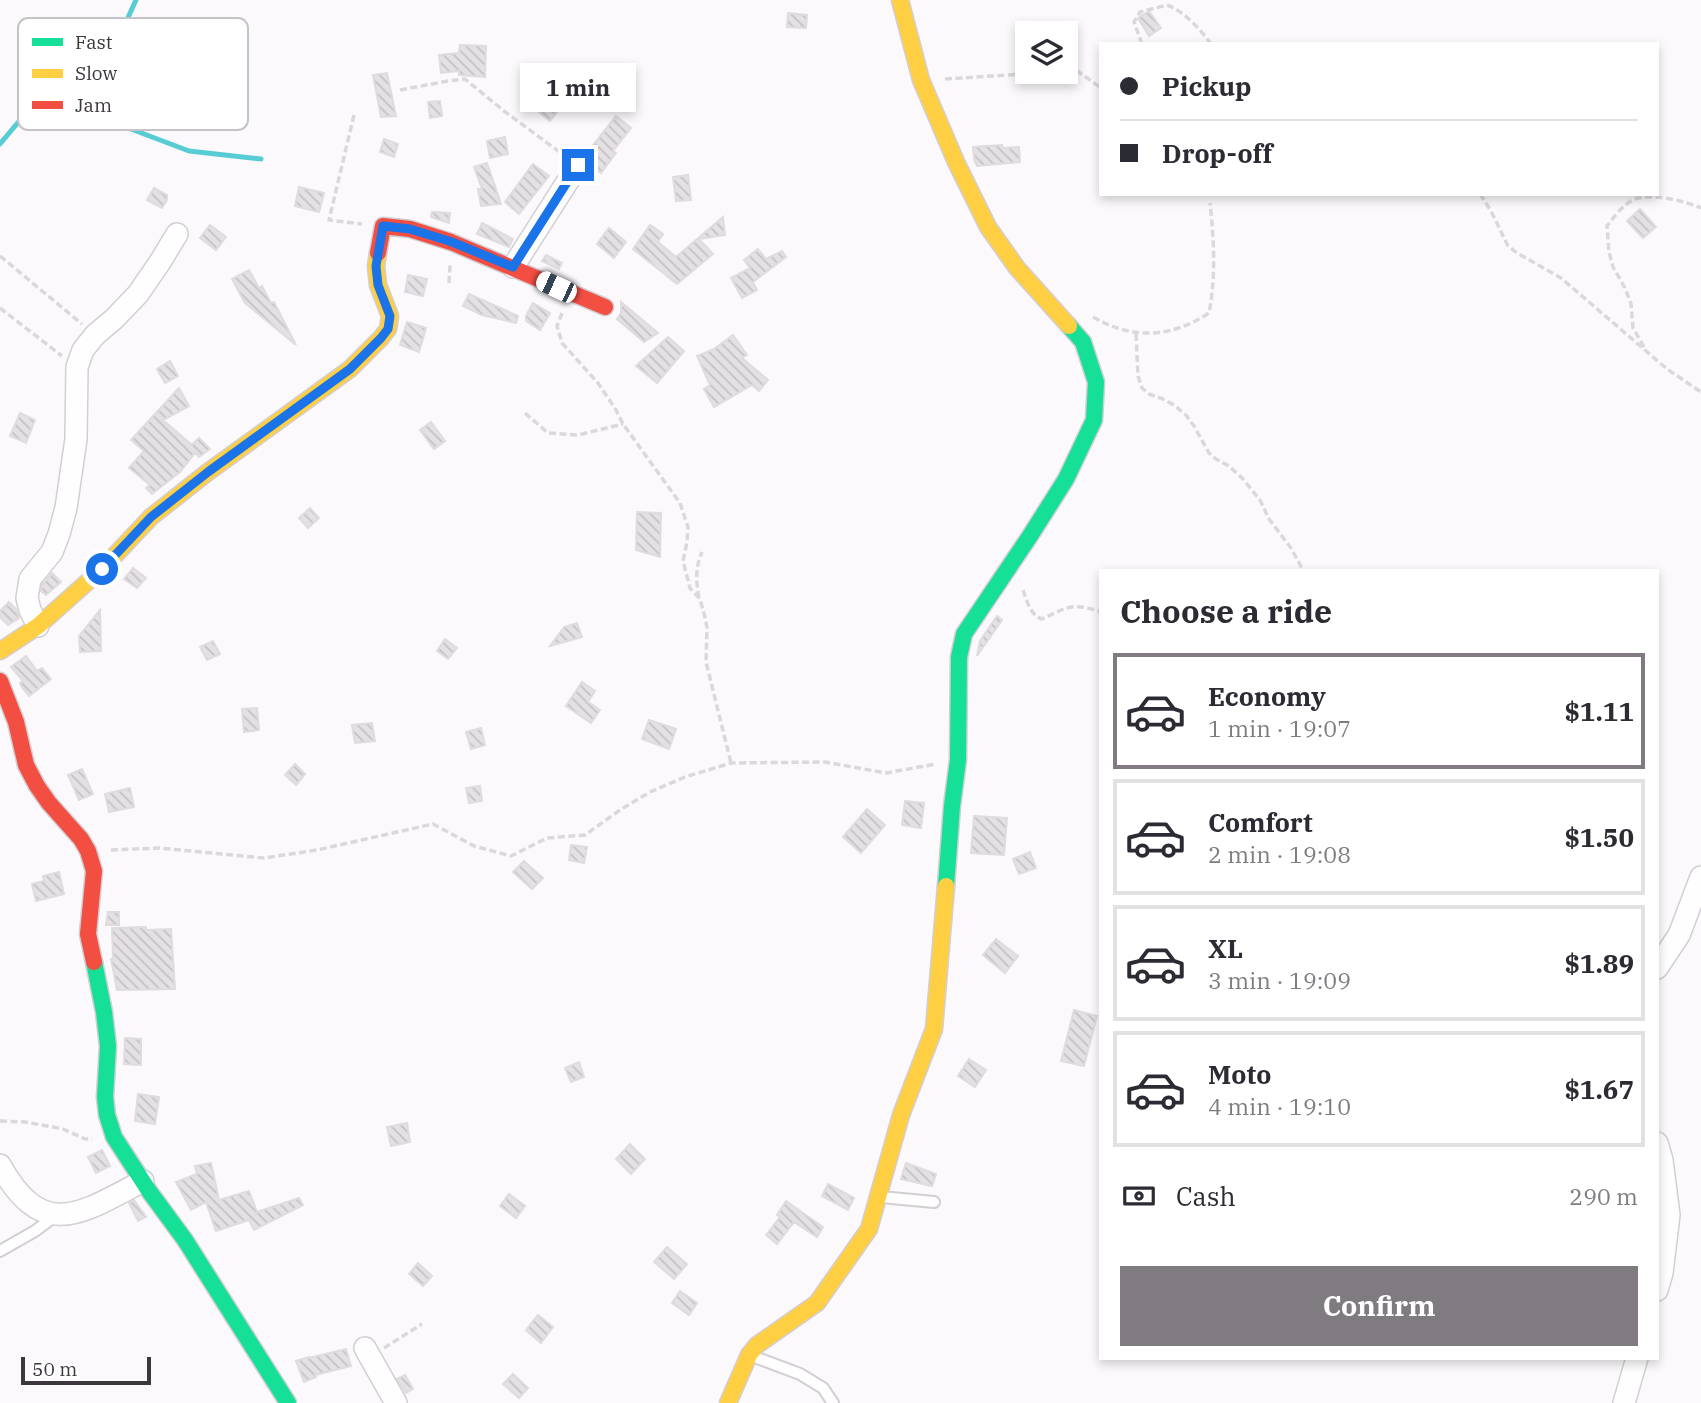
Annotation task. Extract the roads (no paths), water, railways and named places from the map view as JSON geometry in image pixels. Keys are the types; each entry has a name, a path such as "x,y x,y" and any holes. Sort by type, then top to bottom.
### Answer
{"street":[{"path":"728,1403 749,1354 757,1345 817,1303 869,1229 901,1115 934,1030 958,760 959,657 964,634 1066,479 1094,420 1096,382 1083,342 1017,268 988,228 921,80 900,0"},
{"path":"513,267 578,165"},
{"path":"0,651 38,626 102,569 151,517 350,369 381,338 388,329 390,316 378,285 376,266 383,226 410,229 452,242 606,307"},
{"path":"38,626 27,598 30,579 52,552 66,508 76,439 77,367 83,350 138,294 177,234"},
{"path":"0,681 16,722 26,765 49,803 81,839 94,871 88,934 104,1012 108,1046 105,1097 114,1137 185,1240 288,1403"},
{"path":"1659,965 1679,935 1701,877"},
{"path":"1659,1150 1669,1215 1659,1283"},
{"path":"0,1165 23,1198 36,1208 55,1216 86,1211 143,1181"},
{"path":"368,1353 396,1403"},
{"path":"1624,1403 1636,1360"}],"lane":[{"path":"878,1196 934,1202"},
{"path":"0,1251 55,1216"},
{"path":"749,1354 800,1374 823,1388 833,1403"}],"waterway":[{"path":"128,18 136,0"},
{"path":"0,144 18,123"},
{"path":"134,130 189,151 261,159"}]}
